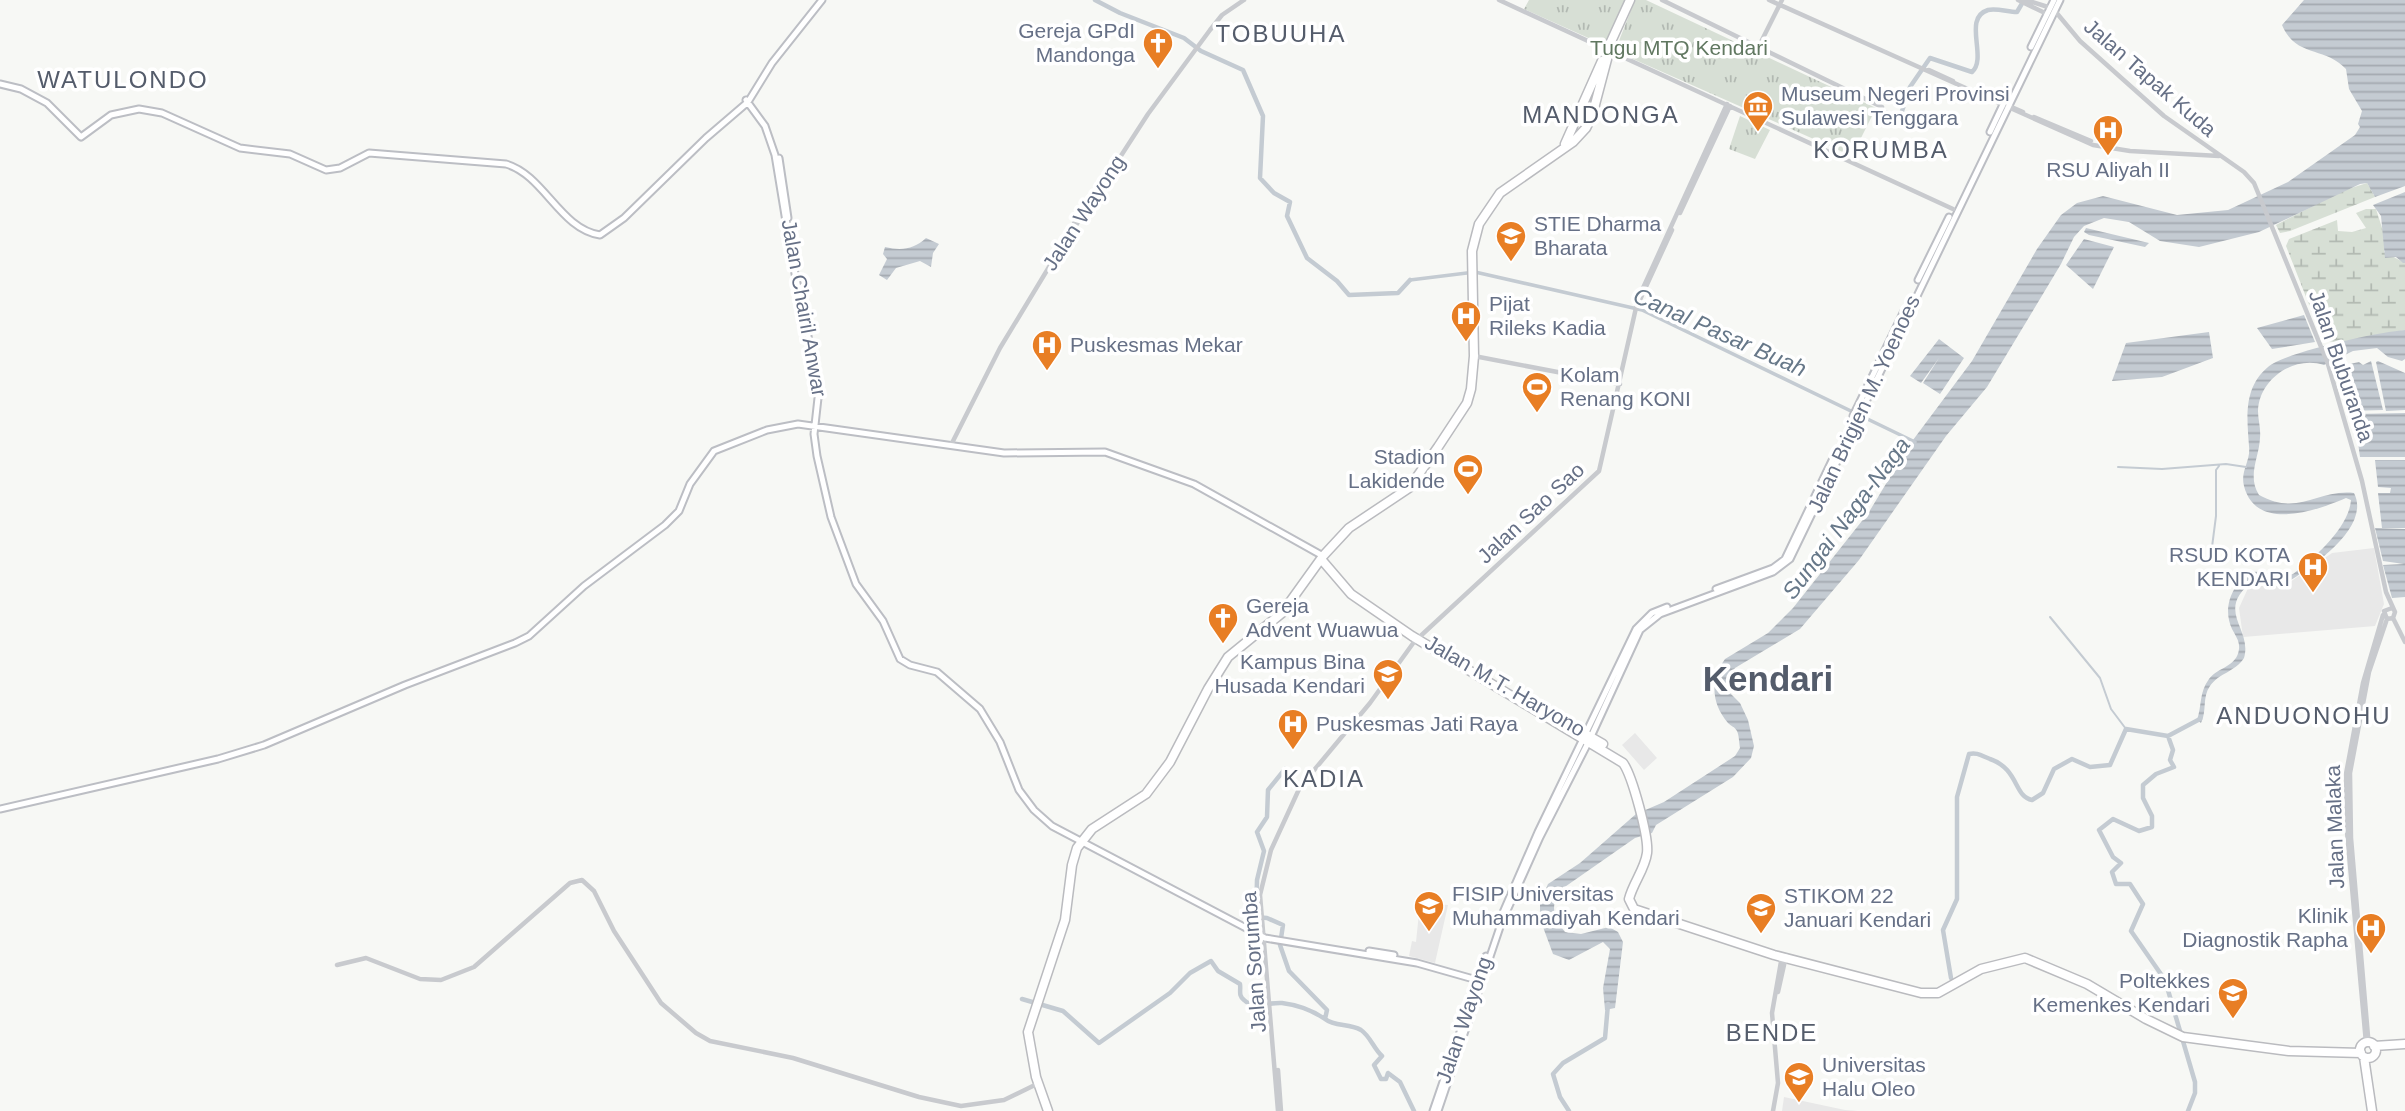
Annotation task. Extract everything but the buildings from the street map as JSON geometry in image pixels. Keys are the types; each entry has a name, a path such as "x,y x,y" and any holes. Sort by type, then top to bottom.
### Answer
{"highway":[{"path":"1569,141 1630,0"},
{"path":"1050,1111 1039,1083 1031,1037 1038,1005 1064,940 1074,866 1084,839 1100,823 1143,797 1174,757 1228,657 1287,610 1322,558 1361,518 1403,493 1415,481 1467,402 1474,356 1474,237 1495,199 1569,141 1592,116 1610,46"},
{"name":"Jalan M.T. Haryono","path":"1322,558 1357,596 1418,638 1626,762 1632,772 1647,838 1646,860 1629,899 1632,906 1688,929 1784,956"},
{"path":"1784,956 1920,991 1937,990 1964,973 2022,955 2040,959 2093,983 2177,1033 2311,1052 2405,1046"},
{"path":"2368,1050 2374,1111"}],"main road":[{"path":"0,82 21,89 47,103 81,134 111,115 139,108 162,113 225,141 243,146 291,151 325,167 339,165 364,151 512,162 528,171 564,209 591,229 606,230 749,99 772,63 822,0"},
{"path":"2005,106 2054,0"},
{"path":"2049,14 2060,0"},
{"name":"Jalan Chairil Anwar","path":"749,99 764,117 776,144 788,226 819,389 816,427 825,490 856,584 883,621 896,654 910,665 937,672 970,698 997,736 1019,790 1038,814 1057,828 1084,839 1265,938 1379,952 1477,978"},
{"name":"Jalan Brigjen M. Yoenoes","path":"1927,266 2005,106"},
{"name":"Jalan Brigjen M. Yoenoes","path":"1588,737 1627,652 1640,630 1651,619 1729,586 1778,570 1790,559 1855,416 2005,106"},
{"path":"0,809 205,762 264,745 404,685 515,643 529,636 584,586 665,525 679,511 690,484 714,452 767,430 793,425 854,430 1013,454 1090,451 1110,454 1194,484 1322,558"},
{"name":"Jalan Wayong","path":"1464,1026 1477,978 1527,856 1588,737"},
{"name":"Jalan Wayong","path":"1436,1111 1464,1026 1519,883 1588,737"}],"street":[{"name":"Jalan Wayong","path":"949,445 1000,348 1066,238 1194,48 1221,13 1241,0"},
{"path":"1499,0 1610,46 1729,105 1953,209"},
{"path":"1662,0 1882,107"},
{"path":"1769,0 1779,2 2101,148 2219,155"},
{"path":"2024,1 2049,14"},
{"path":"1759,46 1779,2"},
{"name":"Jalan Tapak Kuda","path":"2049,14 2064,24 2174,125 2219,155"},
{"name":"Jalan Sao Sao","path":"1418,638 1594,477 1602,464 1638,304 1729,105"},
{"name":"Jalan Buburanda","path":"2219,155 2244,172 2256,187 2322,346 2362,481 2386,592 2387,610 2392,618"},
{"path":"1474,356 1620,384"},
{"path":"2387,610 2405,642"},
{"name":"Jalan Malaka","path":"2368,1050 2346,766 2363,683 2387,610"},
{"path":"2392,618 2405,635"},
{"name":"Jalan Malaka","path":"2353,876 2349,804 2351,758 2369,672 2392,618"},
{"name":"Jalan Sorumba","path":"1280,1111 1277,1054 1260,895 1264,869 1298,794 1418,638"},
{"path":"337,965 366,958 420,979 441,980 474,967 573,881 582,880 594,891 614,931 661,1003 696,1033 710,1041 793,1058 911,1095 961,1106 1004,1100 1039,1083"},
{"path":"1774,1109 1778,1083 1774,1008 1784,956"},
{"path":"1270,1002 1280,1111"}],"shaded area":[{"path":"2304,0 2405,0 2405,186 2375,197 2367,183 2360,184 2259,232 2199,247 2160,241 2129,222 2104,218 2084,226 2074,237 2061,264 1987,387 1946,436 1859,560 1800,629 1735,668 1729,677 1730,693 1740,703 1748,720 1754,746 1751,758 1733,777 1656,825 1652,833 1635,838 1559,891 1554,912 1565,932 1581,934 1609,927 1618,932 1623,942 1615,1008 1605,1010 1603,988 1610,949 1603,942 1569,960 1553,954 1540,919 1540,902 1548,884 1580,863 1636,814 1664,802 1735,756 1740,748 1738,733 1718,708 1714,691 1720,667 1725,659 1768,633 1793,608 1869,512 1910,444 1972,361 2037,249 2061,215 2077,203 2103,196 2177,215 2228,210 2288,182 2355,135 2360,127 2358,124 2362,111 2349,89 2346,69 2329,57 2295,43 2282,25"},
{"path":"2405,192 2403,263 2396,257 2385,258 2381,216 2373,205"},
{"path":"2086,228 2149,243 2145,247 2089,235 2084,232"},
{"path":"926,238 939,244 933,253 931,267 920,261 896,268 887,280 879,275 887,259 883,254 885,247 907,248"},
{"path":"2084,239 2114,247 2093,289 2066,265"},
{"path":"2304,315 2315,342 2272,349 2257,328"},
{"path":"2405,330 2405,359 2402,361 2388,357 2377,348 2353,351 2324,365 2301,363 2290,367 2280,372 2265,389 2258,411 2260,438 2254,474 2259,495 2273,501 2297,503 2329,495 2354,493 2357,506 2354,520 2346,533 2308,569 2283,585 2256,579 2243,590 2235,609 2245,647 2244,658 2210,686 2201,723 2197,720 2206,684 2238,655 2238,641 2228,613 2234,589 2252,572 2282,576 2293,574 2337,532 2349,511 2351,500 2346,498 2320,508 2289,514 2274,514 2251,501 2243,481 2249,451 2248,404 2254,384 2268,367 2293,355 2355,339"},
{"path":"2209,332 2213,358 2162,377 2112,381 2126,343"},
{"path":"1939,339 1964,358 1940,394 1923,383 1939,358 1921,383 1910,376"},
{"path":"2371,361 2383,410 2349,411 2335,367 2359,362 2363,365"},
{"path":"2376,362 2405,373 2405,410 2386,411"},
{"path":"2405,413 2405,457 2360,457 2354,414"},
{"path":"2375,460 2405,460 2405,528 2382,528 2378,493 2390,493 2391,488 2378,487"},
{"path":"2375,528 2405,529 2405,597 2392,598 2383,565 2404,564 2383,561"},
{"name":"RSUD KOTA KENDARI","path":"2374,548 2384,604 2375,626 2243,637 2239,608 2249,586 2284,586 2332,553"},
{"path":"1635,733 1657,758 1644,770 1622,745"},
{"name":"FISIP Universitas Muhammadiyah Kendari","path":"1420,903 1448,905 1435,963 1409,956 1412,941 1416,942"},
{"name":"Universitas Halu Oleo","path":"1784,1097 1845,1110 1858,1111 1782,1111"}],"green space":[{"path":"1529,0 1625,0 1604,45 1524,9"},
{"name":"Tugu MTQ Kendari","path":"1635,0 1646,0 1876,108 1852,156 1615,51"},
{"path":"1740,116 1770,130 1755,159 1729,149"},
{"path":"2367,183 2375,197 2280,233 2276,225 2342,191"},
{"path":"2376,209 2384,234 2384,252 2405,263 2405,330 2339,343 2323,340 2286,246 2289,239 2337,220 2338,231 2352,232 2366,228 2356,213"}],"waterway":[{"path":"1095,0 1120,13 1184,38 1201,51 1243,70 1263,116 1260,178 1274,193 1290,202 1287,216 1307,258 1337,281 1349,295 1398,293 1410,280"},
{"path":"1884,112 1900,117 1910,87 1930,58 1972,72 1978,58 1976,29 1981,14 1988,10 2017,12 2024,0"},
{"name":"Canal Pasar Buah","path":"1410,280 1475,272 1642,310 1915,442"},
{"path":"2118,467 2162,469 2226,464 2246,467"},
{"path":"2212,547 2216,516 2216,470 2219,466"},
{"path":"2050,617 2100,678 2111,709 2126,729"},
{"path":"1951,978 1943,930 1957,899 1957,797 1969,754 1980,755 2006,769 2022,794 2032,800 2043,793 2054,769 2072,759 2090,767 2110,765 2126,729 2168,736 2200,719"},
{"path":"2168,736 2173,750 2170,760 2174,767 2156,774 2143,785 2143,798 2152,816 2152,827 2139,831 2113,819 2099,830 2113,857 2121,863 2112,872 2116,884 2130,884 2143,904 2131,931 2165,980 2195,1082 2195,1093 2188,1111"},
{"path":"1285,769 1268,790 1267,817 1257,832 1264,851 1257,880 1256,917 1267,918 1283,925 1280,945 1289,971 1327,1010 1325,1019 1361,1030 1367,1036 1382,1056 1374,1065 1381,1079 1386,1079 1388,1073 1400,1082 1414,1111"},
{"path":"1022,999 1063,1011 1099,1043 1170,993 1190,973 1211,961 1218,971 1240,984 1241,996 1248,1003 1294,1005 1325,1019"},
{"name":"Sungai Naga-Naga","path":"1569,1111 1560,1097 1553,1074 1563,1063 1605,1038 1608,1004"}],"place":[{"name":"Gereja GPdI Mandonga","path":"1158,70"},
{"name":"Museum Negeri Provinsi Sulawesi Tenggara","path":"1758,133"},
{"name":"RSU Aliyah II","path":"2108,157"},
{"name":"STIE Dharma Bharata","path":"1511,263"},
{"name":"Pijat Rileks Kadia","path":"1466,343"},
{"name":"Puskesmas Mekar","path":"1047,372"},
{"name":"Kolam Renang KONI","path":"1537,414"},
{"name":"Stadion Lakidende","path":"1468,496"},
{"name":"RSUD KOTA KENDARI","path":"2313,594"},
{"name":"Gereja Advent Wuawua","path":"1223,645"},
{"name":"Kampus Bina Husada Kendari","path":"1388,701"},
{"name":"Puskesmas Jati Raya","path":"1293,751"},
{"name":"FISIP Universitas Muhammadiyah Kendari","path":"1429,933"},
{"name":"STIKOM 22 Januari Kendari","path":"1761,935"},
{"name":"Klinik Diagnostik Rapha","path":"2371,955"},
{"name":"Poltekkes Kemenkes Kendari","path":"2233,1020"},
{"name":"Universitas Halu Oleo","path":"1799,1104"}],"district":[{"name":"TOBUUHA","path":"1281,34"},
{"name":"WATULONDO","path":"123,80"},
{"name":"MANDONGA","path":"1601,115"},
{"name":"KORUMBA","path":"1881,150"},
{"name":"Kendari","path":"1768,679"},
{"name":"ANDUONOHU","path":"2304,716"},
{"name":"KADIA","path":"1324,779"},
{"name":"BENDE","path":"1772,1033"}]}
